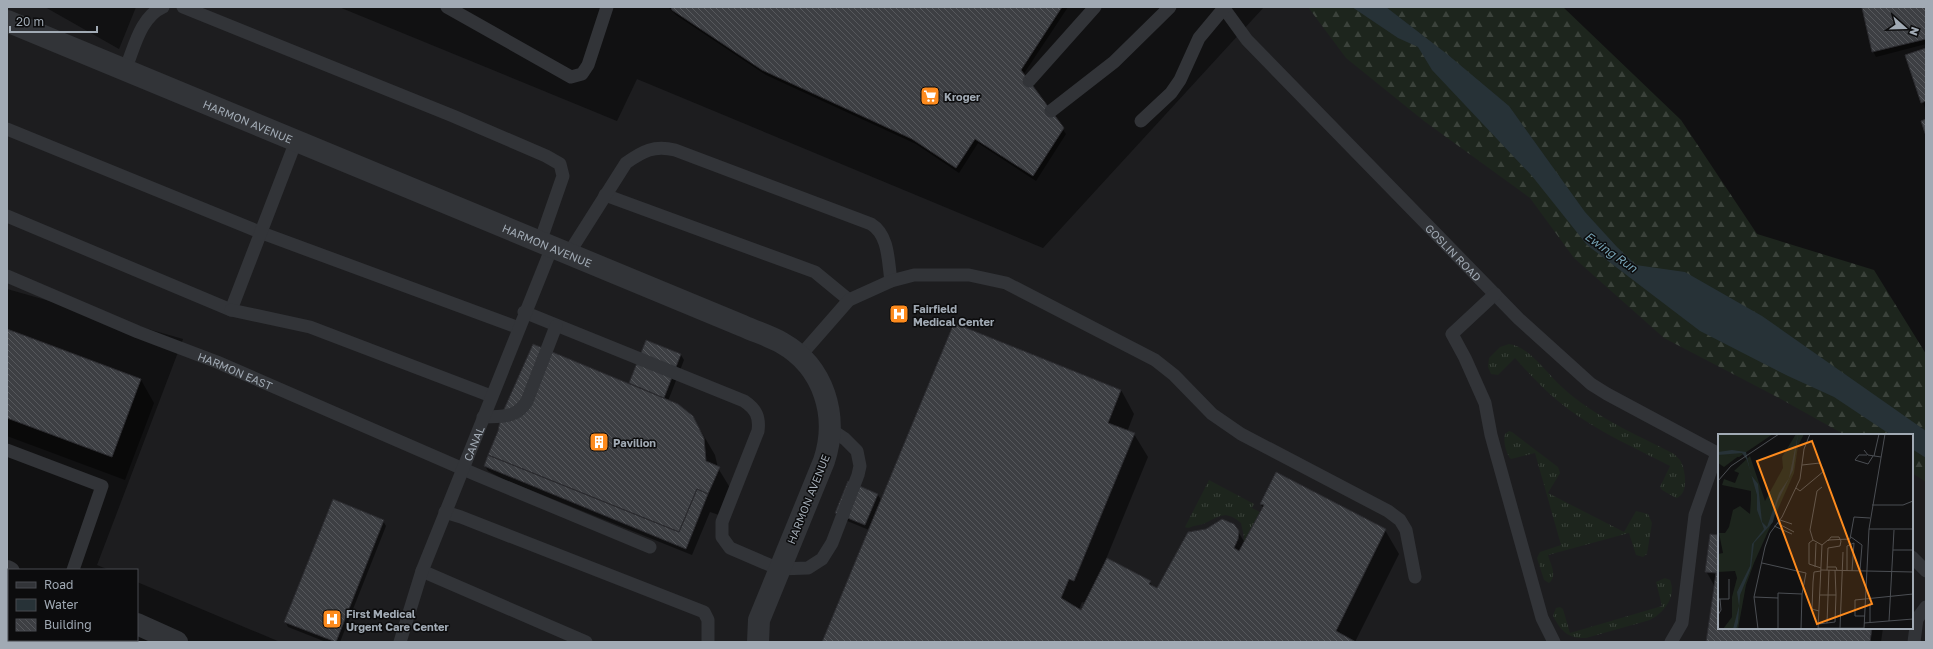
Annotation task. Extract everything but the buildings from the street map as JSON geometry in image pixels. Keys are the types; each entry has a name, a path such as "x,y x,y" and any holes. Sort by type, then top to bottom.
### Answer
{"street":[{"name":"HARMON AVENUE","path":"7,21 776,340 800,356 813,371 824,391 829,409 830,429 828,449 759,620 758,642"},
{"path":"138,624 177,642"}],"lane":[{"path":"126,70 144,25 156,10 163,7"},
{"path":"183,7 453,116 546,156 560,164 563,176 553,247"},
{"path":"447,7 571,77 582,74 588,65 607,7"},
{"path":"1029,81 1095,7"},
{"path":"1051,111 1114,62 1170,7"},
{"path":"1141,121 1171,94 1180,80 1199,38 1223,7"},
{"name":"GOSLIN ROAD","path":"1223,7 1247,40 1519,319 1592,384 1607,394 1718,454"},
{"path":"7,129 262,234 519,328"},
{"path":"231,310 262,234 296,141"},
{"path":"553,247 605,195 626,163 638,154 662,147 675,150 871,224 878,228 884,238 891,280"},
{"path":"605,195 815,272 849,300"},
{"path":"7,216 231,310 310,328 492,396"},
{"name":"CANAL","path":"400,642 422,571 519,328 524,312 553,247"},
{"path":"800,356 849,300 891,280 914,275 969,275 1006,284 1155,360 1174,375 1212,414 1240,434 1388,511 1400,520 1406,530 1415,577"},
{"name":"HARMON EAST","path":"7,276 138,332 216,362 650,547"},
{"path":"1495,294 1452,334 1465,358 1484,403 1491,435 1542,618 1554,642"},
{"path":"524,312 744,401 752,406 759,421 758,431 722,522 722,537 730,548 779,569 808,568 822,559 832,543 858,475 860,458 857,451 845,439 830,429"},
{"path":"483,417 512,415 521,410 527,401 556,326"},
{"path":"7,450 102,486 73,569"},
{"path":"1671,642 1682,623 1695,515 1718,454"},
{"path":"445,512 704,612 708,620 708,642"},
{"path":"1913,558 1926,571"},
{"path":"422,571 586,642"},
{"path":"1914,642 1917,619 1926,607"}],"shaded area":[{"name":"Fairfield Medical Center","path":"7,7 45,7 119,49 136,7 339,7 617,121 637,79 1043,248 1264,7 1399,7 1871,434 1718,434 1718,629 1913,629 1913,465 1926,474 1926,642 280,642 138,582 138,569 107,569 97,565 183,339 7,289"}],"green space":[{"path":"1308,7 1563,7 1681,120 1757,234 1874,270 1926,354 1926,482 1913,474 1913,434 1843,434 1779,398 1664,338 1574,258 1530,198 1424,121 1346,58"},
{"path":"1509,344 1517,346 1531,355 1574,398 1601,416 1674,454 1681,461 1683,468 1685,484 1683,493 1676,498 1662,490 1660,487 1670,466 1592,425 1580,417 1547,391 1515,358 1498,375 1491,374 1488,367 1489,358 1500,347"},
{"path":"1509,431 1558,467 1560,473 1548,493 1624,532 1636,511 1648,514 1652,523 1647,554 1643,557 1636,555 1629,533 1548,555 1553,569 1553,577 1549,583 1544,580 1537,558 1540,552 1561,545 1535,453 1511,459 1506,451 1504,440 1505,434"},
{"path":"1209,480 1254,504 1252,508 1260,512 1243,545 1244,537 1241,523 1228,516 1218,517 1201,525 1189,528 1185,527"},
{"path":"1665,578 1670,580 1672,586 1670,598 1660,613 1650,620 1586,638 1580,638 1574,637 1562,630 1553,616 1556,608 1560,607 1563,609 1570,633 1662,606 1656,582"}],"water":[{"name":"Ewing Run","path":"1352,7 1386,7 1447,54 1509,106 1585,212 1617,247 1636,265 1685,272 1762,316 1926,431 1926,458 1913,450 1913,434 1890,434 1834,397 1788,376 1700,331 1587,245 1532,176 1432,70 1418,47 1398,38"}],"place":[{"name":"Kroger","path":"930,96"},
{"name":"Fairfield Medical Center","path":"899,314"},
{"name":"Pavilion","path":"599,442"},
{"name":"First Medical Urgent Care Center","path":"332,619"}]}
